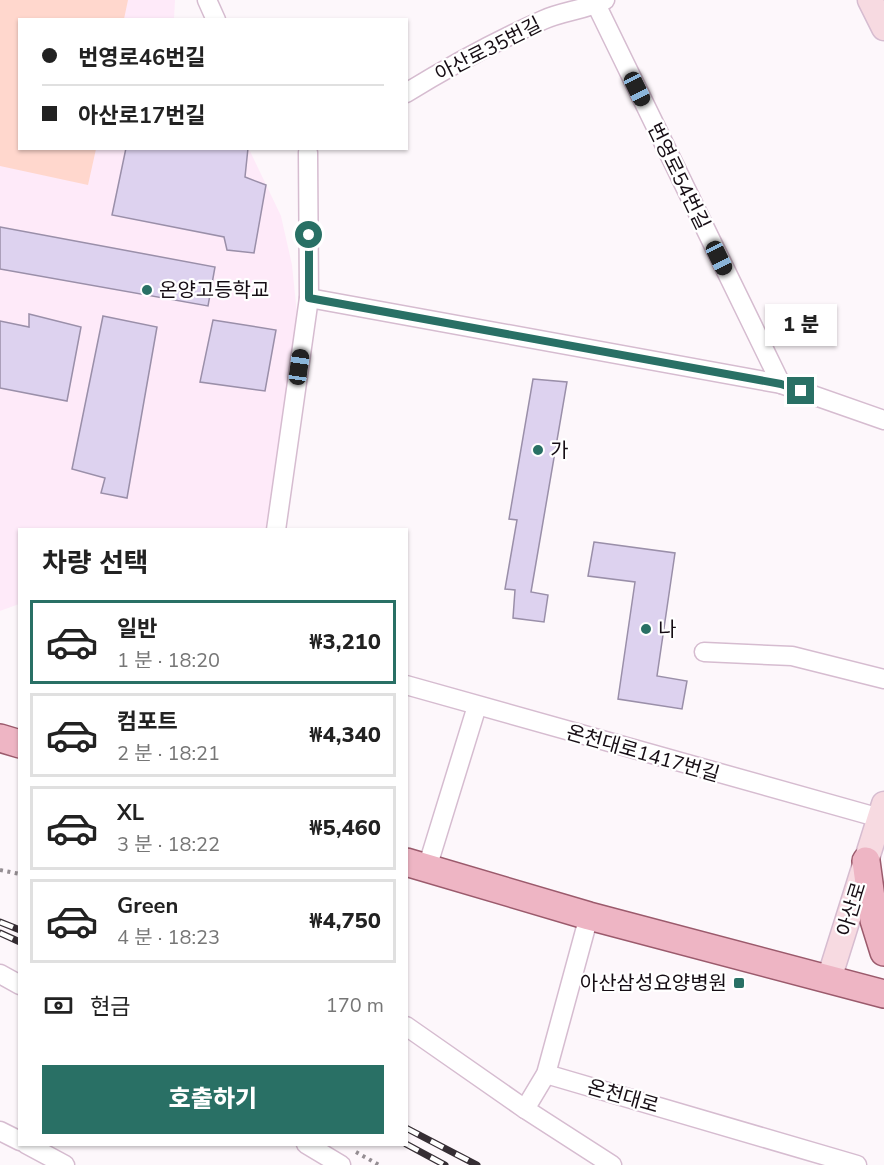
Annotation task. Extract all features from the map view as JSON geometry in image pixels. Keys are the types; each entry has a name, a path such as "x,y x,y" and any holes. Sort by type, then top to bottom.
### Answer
{"main road":[{"path":"0,738 18,743"},
{"path":"866,861 874,920 884,952"},
{"path":"417,865 589,916 884,994"}],"street":[{"path":"207,0 215,18"},
{"path":"870,0 884,28"},
{"name":"아산로35번길","path":"408,92 437,74 545,19 598,2"},
{"name":"번영로54번길","path":"598,2 781,384"},
{"path":"276,528 309,298 308,150"},
{"path":"309,298 781,384 884,420"},
{"path":"704,651 792,656 884,679"},
{"name":"온천대로1417번길","path":"408,686 477,706 882,811"},
{"path":"417,865 477,706"},
{"name":"아산로","path":"829,979 882,811"},
{"path":"525,1109 546,1074 589,916"},
{"path":"0,974 18,984"},
{"path":"408,1027 525,1109 612,1165"},
{"name":"온천대로","path":"546,1074 857,1165"},
{"path":"0,1131 18,1140"},
{"path":"30,1146 65,1165"},
{"path":"309,1146 342,1165"}],"path":[{"path":"0,870 18,874"},
{"path":"353,1150 379,1165"}],"shaded area":[{"name":"온양고등학교","path":"0,0 175,0 174,18 18,18 18,150 249,150 281,216 292,265 297,314 266,528 18,528 18,604 0,611"},
{"path":"0,0 128,0 124,18 18,18 18,150 96,150 88,185 0,166"}],"building":[{"path":"126,150 248,150 245,177 266,185 254,253 227,250 224,237 112,215"},
{"path":"0,227 215,267 208,306 0,269"},
{"path":"29,314 81,327 67,401 0,388 0,321 29,327"},
{"path":"103,316 157,327 127,498 101,493 105,478 72,469"},
{"path":"213,320 276,330 265,391 200,382"},
{"name":"가","path":"533,379 567,382 531,592 548,595 544,622 513,618 515,590 505,589 517,520 509,519"},
{"name":"나","path":"594,542 675,553 657,676 687,681 682,709 618,699 635,582 588,576"}],"railway":[{"path":"0,922 18,929"},
{"path":"0,933 18,941"},
{"path":"408,1129 477,1165"},
{"path":"408,1145 445,1165"}],"place":[{"name":"온양고등학교","path":"147,290"},
{"name":"가","path":"538,450"},
{"name":"나","path":"646,629"},
{"name":"아산삼성요양병원","path":"739,983"}],"route":[{"path":"309,235 309,298 781,384 801,391"}]}
